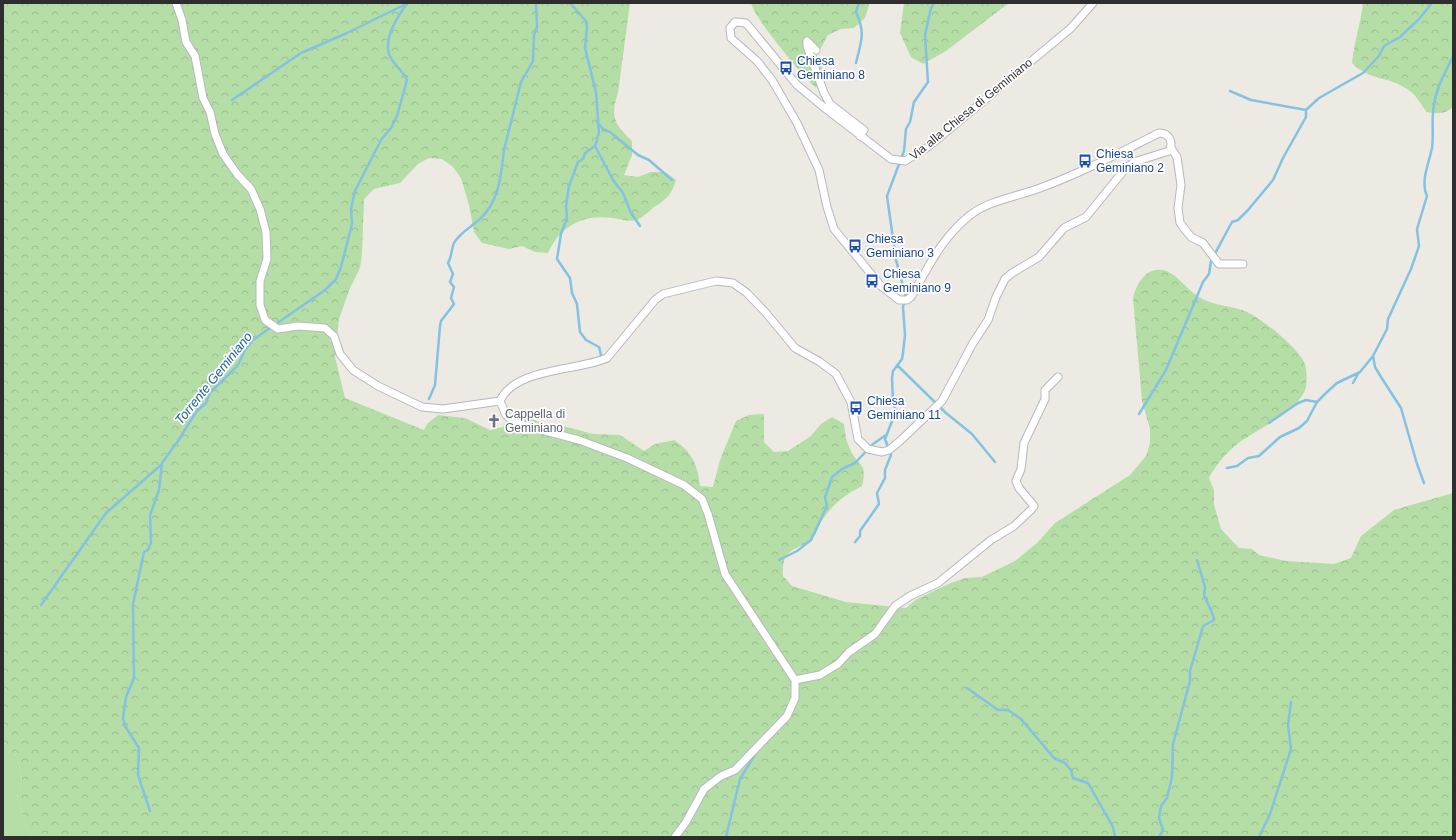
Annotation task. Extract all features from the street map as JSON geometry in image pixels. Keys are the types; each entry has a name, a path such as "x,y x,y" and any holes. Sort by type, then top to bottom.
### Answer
{"street":[{"path":"176,3 182,20 186,42 195,56 203,98 210,112 215,134 223,154 250,189 260,209 266,232 267,259 260,281 260,305 265,320 278,329 298,326 325,328 334,336 340,354 353,370 378,386 422,407 443,409 500,402"},
{"name":"Via alla Chiesa di Geminiano","path":"1093,3 1071,28 928,147 911,159 905,161 891,159 797,85 746,23 739,22 732,25 730,31 732,38 757,61 772,80 797,123 819,170 827,207 834,229 881,286 899,300 907,300 911,297 940,246 962,223 979,209 989,204 1041,188 1158,133 1165,134 1170,138 1171,148"},
{"path":"816,50 807,41 807,46 824,93 830,104 864,130 860,136"},
{"path":"675,837 690,816 704,789 721,776 735,770 788,716 795,698 795,680 725,574 708,514 702,499 684,485 627,458 578,440 515,423 506,415 500,402 503,394 514,385 535,375 596,363 607,358 655,300 663,294 716,280 733,283 747,293 795,348 832,370 842,382 851,402 855,432 862,445 874,451 889,450 932,412 942,400 972,344 988,320 996,297 1005,279 1012,273 1039,257 1064,228 1086,217 1134,162 1166,153 1171,148 1177,157 1181,185 1178,208 1180,223 1191,236 1203,243 1219,264 1243,264"},
{"path":"795,680 820,675 838,664 849,652 875,634 895,606 910,596 938,583 991,540 1014,526 1034,506 1019,488 1016,481 1021,468 1024,444 1045,399 1045,390 1058,377"}],"green space":[{"path":"3,3 630,3 618,93 614,108 615,119 621,130 632,141 632,155 624,175 638,177 651,172 665,172 676,180 673,189 668,196 641,218 636,220 629,221 601,217 582,220 566,229 553,244 548,253 535,252 522,246 509,249 482,243 474,232 469,205 461,178 453,167 442,159 429,158 418,164 400,183 374,189 364,199 360,268 350,288 339,319 335,357 345,398 424,430 427,424 438,415 465,418 490,430 503,427 511,412 516,410 540,423 567,427 593,434 620,435 644,451 655,444 674,440 690,454 696,465 700,486 713,487 720,460 736,421 749,415 764,414 764,442 774,452 788,451 811,436 821,424 832,417 844,424 849,446 853,455 863,468 864,478 862,486 845,496 836,504 822,521 814,536 788,554 783,566 783,576 792,586 846,602 906,608 917,599 951,583 965,578 982,577 1015,561 1037,543 1055,523 1130,475 1146,456 1150,443 1150,429 1142,401 1133,298 1138,284 1148,273 1157,270 1169,272 1204,300 1239,309 1252,315 1278,333 1294,348 1304,362 1307,381 1303,395 1296,403 1276,419 1236,445 1221,460 1209,478 1214,490 1214,505 1221,529 1239,548 1252,549 1259,555 1286,561 1334,564 1351,558 1361,536 1394,510 1453,493 1453,837 31,837 17,798 22,778 17,757 10,751 3,760"},
{"path":"751,3 868,3 869,5 865,18 854,28 841,29 828,35 817,55 821,65 822,75 816,88 769,33"},
{"path":"904,3 1009,3 946,51 923,64 911,57 900,33"},
{"path":"1363,3 1453,3 1453,107 1441,113 1427,112 1416,97 1407,89 1393,82 1372,76 1359,69 1352,63"},
{"path":"10,751 17,757 22,778 17,798 31,837 3,837 3,760"}],"waterway":[{"name":"Torrente Geminiano","path":"150,811 138,775 139,748 125,726 123,718 126,697 134,678 133,604 144,552 148,550 151,543 150,515 159,490 162,463 196,412 206,403 209,394 238,365 245,350 253,340 325,290 336,279 341,267 352,224 351,209 355,191 381,140 391,128 397,116 407,80 392,60 388,46 391,30 407,3"},
{"path":"429,399 435,385 441,321 454,304 451,298 454,287 450,282 453,274 448,263 454,243 463,232 481,218 487,211 496,195 504,150 521,82 533,61 534,35 537,27 536,3"},
{"path":"570,3 586,21 587,28 585,48 596,92 599,133 595,146 585,153 583,159 578,162 569,186 566,206 567,218 561,234 557,259 570,278 572,293 577,304 580,332 586,340 599,347 601,355"},
{"path":"856,63 862,38 861,26 856,12 859,3"},
{"path":"855,542 860,536 860,531 879,504 877,493 885,478 885,470 891,455 885,439 896,411 893,402 892,378 893,371 902,359 905,335 903,307 906,297 896,260 887,196 904,151 906,129 910,122 914,102 928,82 925,35 931,8 934,3"},
{"path":"1139,414 1166,370 1203,282 1209,274 1211,261 1232,222 1238,220 1248,210 1273,180 1283,158 1306,117 1306,110 1319,98 1363,73 1379,56 1384,46 1400,37 1419,19 1432,3"},
{"path":"232,100 301,53 347,33 406,4"},
{"path":"1227,468 1237,466 1248,458 1259,456 1280,437 1299,428 1307,421 1317,402 1327,392 1337,383 1360,372 1373,356 1387,329 1388,319 1411,269 1419,246 1417,229 1427,196 1424,185 1432,148 1433,110 1435,98 1453,56"},
{"path":"1230,91 1251,100 1306,110"},
{"path":"597,122 604,130 610,132 638,155 649,160 672,180"},
{"path":"595,146 613,180 623,193 631,213 640,226"},
{"path":"1373,356 1375,367 1401,408 1424,483"},
{"path":"897,365 946,413 972,434 995,462"},
{"path":"1353,383 1358,374"},
{"path":"1269,423 1298,403 1306,400 1317,402"},
{"path":"779,560 797,551 811,540 827,506 825,497 832,477 842,469 855,463 873,444 886,435"},
{"path":"41,605 106,513 161,465"},
{"path":"1159,837 1163,830 1159,818 1161,806 1167,798 1172,777 1173,744 1190,681 1190,671 1203,626 1214,620 1204,595 1205,587 1197,560"},
{"path":"967,688 998,710 1008,710 1021,719 1054,758 1065,763 1071,770 1073,778 1088,783 1113,827 1115,837"},
{"path":"1259,837 1270,814 1291,749 1288,725 1291,702"},
{"path":"726,837 740,779 756,753"}],"place":[{"name":"Chiesa Geminiano 8","path":"786,68"},
{"name":"Chiesa Geminiano 2","path":"1085,161"},
{"name":"Chiesa Geminiano 3","path":"855,246"},
{"name":"Chiesa Geminiano 9","path":"872,281"},
{"name":"Chiesa Geminiano 11","path":"856,408"},
{"name":"Cappella di Geminiano","path":"494,421"}]}
